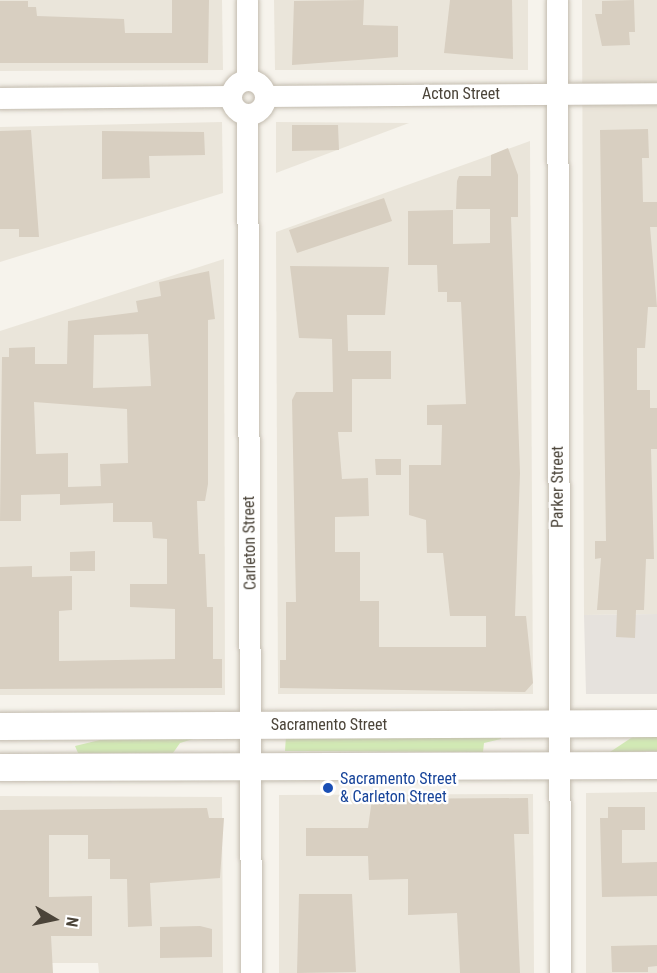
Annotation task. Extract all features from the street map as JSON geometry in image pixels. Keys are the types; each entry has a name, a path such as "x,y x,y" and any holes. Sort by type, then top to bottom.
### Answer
{"street":[{"path":"0,98 231,96 247,80 247,0"},
{"name":"Parker Street","path":"557,0 560,973"},
{"path":"231,96 234,106 248,114 262,106 265,96 261,86 247,80"},
{"name":"Acton Street","path":"265,96 657,93"},
{"name":"Carleton Street","path":"248,114 252,725 251,973"},
{"name":"Sacramento Street","path":"0,726 657,723"},
{"path":"0,767 657,765"}],"shaded area":[{"path":"0,0 222,0 223,70 0,71"},
{"path":"274,0 528,0 528,70 275,70"},
{"path":"582,0 657,0 657,614 584,615"},
{"path":"222,122 223,193 0,262 0,127"},
{"path":"276,122 409,123 276,173"},
{"path":"530,141 533,694 278,694 276,232"},
{"path":"224,259 225,695 0,695 0,331"},
{"path":"657,614 657,694 586,694 584,615"},
{"path":"657,792 657,973 586,973 586,793"},
{"path":"533,794 534,973 279,973 279,795"},
{"path":"0,796 222,797 223,973 99,973 98,963 0,963"}],"green space":[{"path":"501,734 501,739 484,743 483,752 285,751 286,736"},
{"path":"637,734 657,734 657,751 610,752"},
{"path":"203,736 180,743 173,753 78,753 75,746 112,737"}],"building":[{"path":"172,0 209,0 208,63 0,63 0,1 28,1 28,7 36,7 37,16 124,19 125,33 172,33"},
{"path":"364,0 363,25 398,26 398,57 292,65 294,1"},
{"path":"450,0 512,0 513,59 444,53"},
{"path":"634,0 635,32 629,32 630,45 602,46 595,14 602,14 602,1"},
{"path":"292,125 338,125 339,150 292,151"},
{"path":"648,129 649,158 642,158 643,202 657,202 657,227 650,227 657,307 648,307 645,348 637,348 637,390 650,390 650,408 657,408 657,449 651,449 654,559 646,559 644,610 636,610 635,638 616,637 617,610 597,610 601,558 595,559 595,541 606,541 600,130"},
{"path":"31,130 39,237 19,237 19,229 0,229 0,131"},
{"path":"102,131 204,132 205,155 149,156 150,178 102,179"},
{"path":"508,148 518,175 518,217 511,217 520,473 515,616 526,616 533,683 525,692 280,688 280,660 286,660 286,602 296,602 292,400 296,392 333,392 332,339 299,338 290,266 389,267 385,315 347,315 348,351 391,351 391,379 352,379 352,432 338,432 342,479 368,478 369,516 335,517 335,552 360,552 360,601 379,601 379,647 486,647 486,616 450,616 443,553 427,553 426,520 409,515 409,465 441,465 442,425 427,425 427,405 466,404 461,302 447,302 447,292 438,292 437,265 408,265 408,211 453,210 453,244 490,243 490,209 456,209 457,181 459,176 491,176 491,155"},
{"path":"384,198 392,221 297,253 289,230"},
{"path":"209,271 215,319 208,320 208,484 205,501 197,501 199,554 205,554 207,607 213,607 213,659 222,659 222,688 0,689 0,567 32,566 32,577 72,576 72,610 59,611 59,661 175,659 175,609 130,607 130,584 167,584 167,539 153,538 152,522 113,522 113,503 60,505 60,494 21,495 21,521 0,521 2,357 9,357 9,348 35,347 35,364 67,364 68,321 138,312 136,301 161,296 159,282","holes":["148,334 151,386 93,388 94,335","34,402 127,409 128,463 100,464 101,486 68,487 68,453 36,454"]},
{"path":"375,459 401,459 401,475 376,475"},
{"path":"95,551 95,571 70,571 70,552"},
{"path":"528,798 529,834 514,834 520,973 460,973 457,913 408,915 408,879 369,880 368,856 306,856 306,828 368,828 372,799"},
{"path":"608,807 645,807 645,830 622,830 622,863 657,862 657,896 602,897 600,818 608,818"},
{"path":"207,808 209,818 224,818 220,878 150,883 152,926 128,927 127,879 110,879 110,859 88,859 88,835 49,835 49,897 92,896 92,936 51,936 53,973 0,973 0,810"},
{"path":"299,894 352,894 356,972 297,973"},
{"path":"200,926 212,929 212,957 160,958 160,927"},
{"path":"657,945 657,966 648,967 648,972 612,972 611,946"}],"place":[{"name":"Sacramento Street & Carleton Street","path":"328,788"}]}
